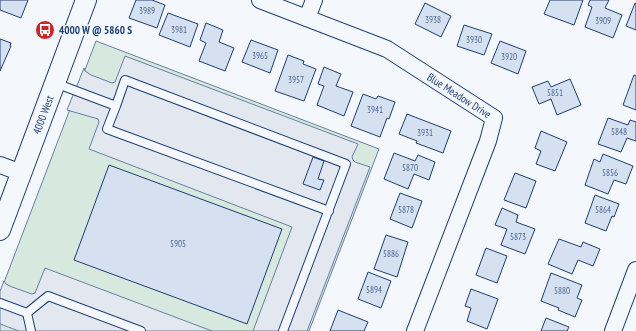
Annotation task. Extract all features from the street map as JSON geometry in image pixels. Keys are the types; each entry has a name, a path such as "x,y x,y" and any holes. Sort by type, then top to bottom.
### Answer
{"street":[{"name":"4000 West","path":"0,230 86,0"},
{"name":"Blue Meadow Drive","path":"260,0 387,49 494,118 488,141 415,331"},
{"path":"307,18 314,0"},
{"path":"0,165 22,173"},
{"path":"613,331 636,270"}],"lane":[{"path":"283,331 329,211 346,164 125,80 107,130 329,211"},
{"path":"55,83 116,106"},
{"path":"27,313 48,296 141,331"},
{"path":"0,304 27,313"},
{"path":"27,313 31,331"}],"shaded area":[{"path":"96,41 379,149 309,331 0,331 0,293"},
{"path":"125,56 358,144 352,157 353,160 370,167 307,331 253,331 292,227 89,149 99,122 98,119 67,110 84,68 85,71 91,75 112,83 115,82"},
{"path":"45,268 212,331 19,331 0,324 0,291 4,281 12,287 32,294 35,293"}],"building":[{"path":"0,0 28,0 21,18 0,10"},
{"path":"136,0 152,0 165,5 157,28 129,18"},
{"path":"550,0 583,0 574,25 544,14"},
{"path":"590,0 609,0 605,8 622,15 613,38 585,27 592,7 588,5"},
{"path":"425,3 451,16 441,37 415,24"},
{"path":"635,3 636,4 636,30 626,26"},
{"path":"168,13 198,24 190,47 159,35"},
{"path":"206,23 223,30 219,42 234,48 225,71 199,61 206,43 200,40"},
{"path":"464,25 492,34 484,55 457,46"},
{"path":"0,39 11,43 11,46 0,71"},
{"path":"251,40 278,50 270,73 242,62"},
{"path":"500,41 526,51 518,74 491,63"},
{"path":"288,55 304,61 303,64 316,69 304,101 275,91"},
{"path":"324,67 341,74 336,86 353,92 344,116 317,105 324,86 318,84"},
{"path":"634,75 636,76 636,110 623,105"},
{"path":"570,79 581,105 557,115 551,99 539,104 532,87 548,81 551,87"},
{"path":"363,94 376,99 378,96 395,102 380,137 351,126"},
{"path":"407,114 451,131 443,153 416,143 417,141 399,134"},
{"path":"608,118 628,125 630,120 636,122 636,141 627,138 621,152 598,144"},
{"path":"541,131 567,142 555,171 536,164 541,151 535,148"},
{"path":"394,153 415,161 418,155 435,162 429,180 414,174 408,189 384,179"},
{"path":"603,154 633,166 626,184 614,180 608,194 585,185 594,159 600,162"},
{"path":"313,157 324,161 318,179 324,180 320,190 303,184"},
{"path":"109,165 282,229 247,324 74,260"},
{"path":"515,173 536,181 526,208 504,200"},
{"path":"400,193 422,201 412,228 390,219"},
{"path":"595,195 619,204 606,231 585,223"},
{"path":"502,208 518,215 516,222 535,229 525,254 501,245 507,229 495,225"},
{"path":"386,235 408,242 397,277 374,269"},
{"path":"559,239 581,247 583,242 600,249 593,266 578,260 572,274 548,264"},
{"path":"486,248 507,256 497,283 476,275"},
{"path":"368,272 391,281 381,308 358,299"},
{"path":"551,273 582,285 577,298 582,300 575,317 558,310 559,308 541,301"},
{"path":"471,289 498,299 487,329 467,321 471,308 465,306"},
{"path":"338,310 368,322 364,331 330,331"},
{"path":"546,318 569,327 567,331 541,331"}],"place":[{"name":"4000 W @ 5860 S","path":"45,30"}]}
